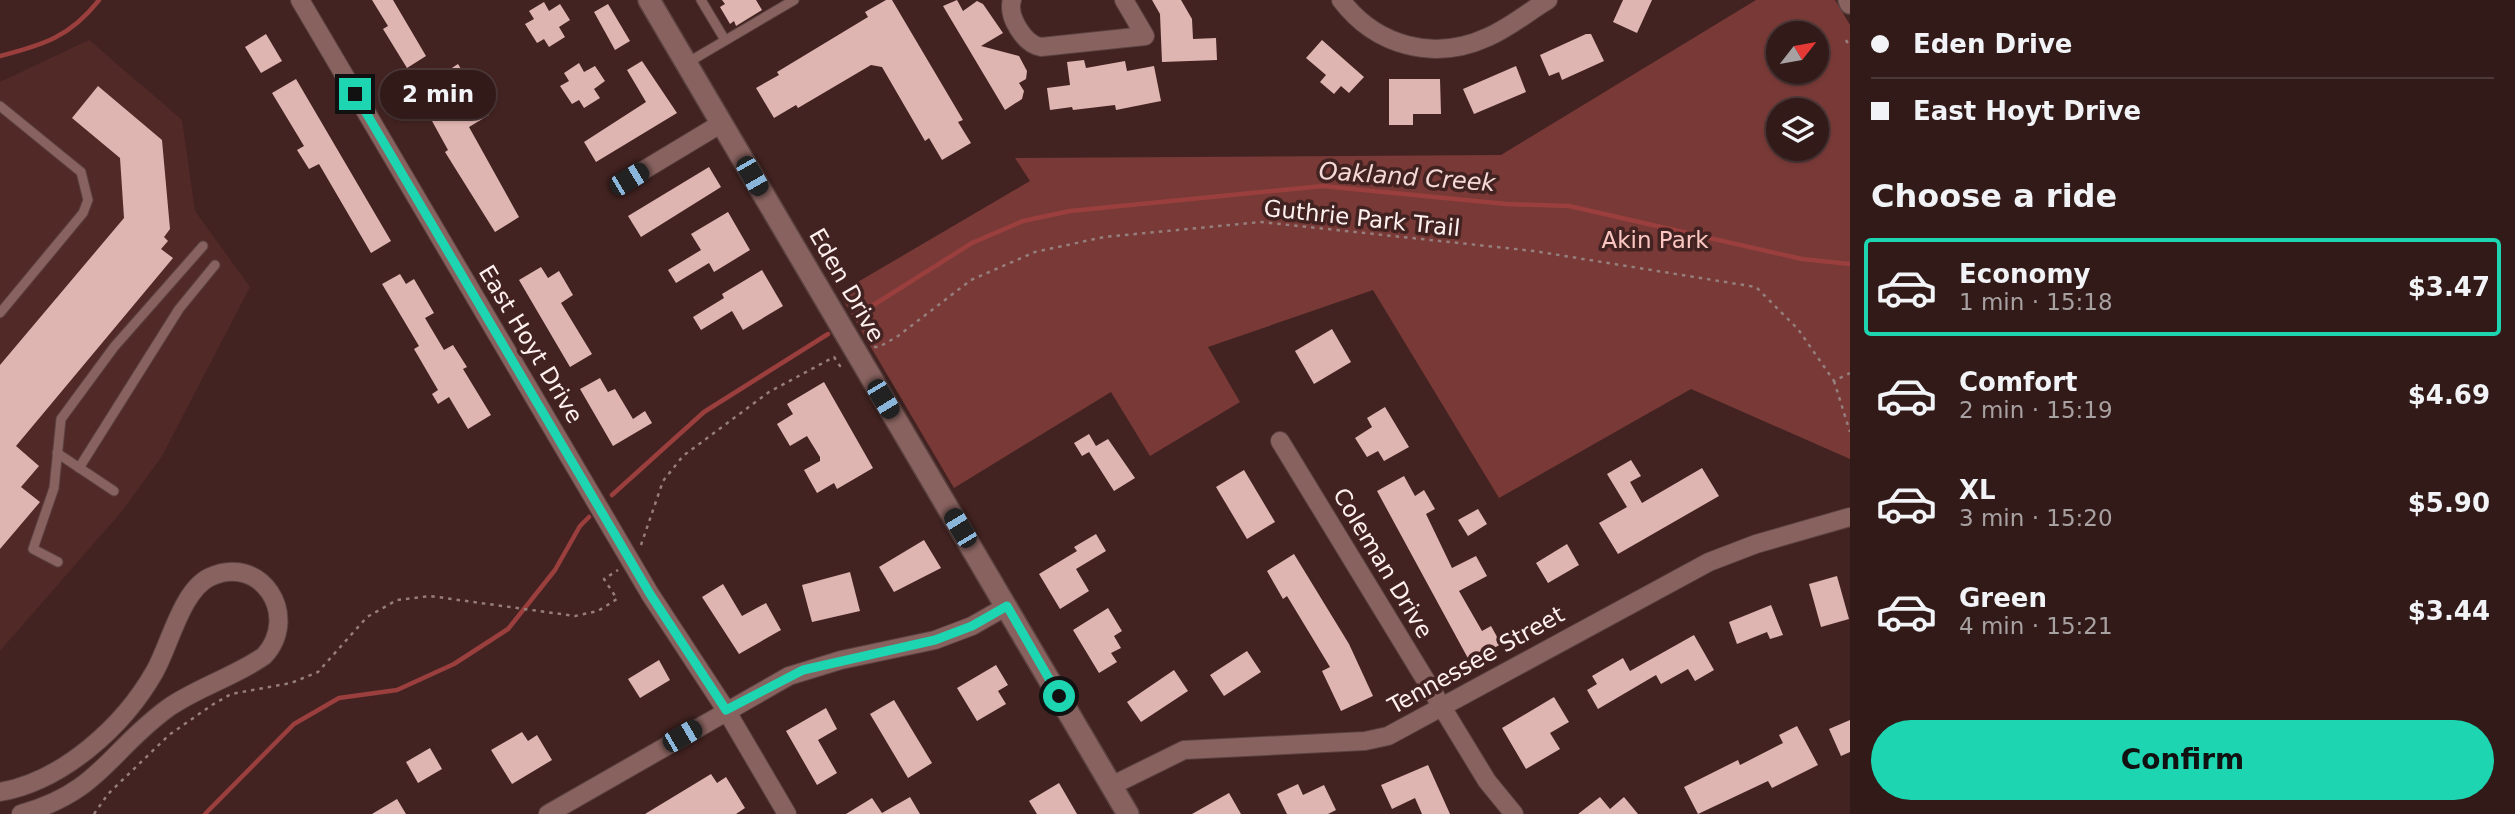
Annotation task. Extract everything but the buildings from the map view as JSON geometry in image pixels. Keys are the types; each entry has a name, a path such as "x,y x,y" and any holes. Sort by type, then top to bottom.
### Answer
{"street":[{"name":"East Hoyt Drive","path":"300,0 650,594 726,710 787,814"},
{"name":"Eden Drive","path":"649,0 1128,814"},
{"path":"1012,0 1011,13 1026,38 1041,47 1145,36 1124,0"},
{"path":"1341,0 1364,24 1384,37 1406,46 1440,49 1486,38 1548,0"},
{"path":"629,179 722,123"},
{"name":"Coleman Drive","path":"1280,441 1487,781 1514,814"},
{"name":"Tennessee Street","path":"1111,786 1184,750 1373,740 1396,733 1653,590 1709,562 1756,544 1850,517"},
{"path":"0,792 36,782 68,766 120,717 155,671 189,596 200,583 216,574 234,572 253,578 268,589 278,605 279,624 273,644 264,656 167,709 84,786 59,801 21,814"},
{"path":"548,814 726,710 803,670 935,640 972,626 1007,606"}],"lane":[{"path":"701,0 725,40"},
{"path":"686,63 794,0"},
{"path":"0,106 81,172 89,200 83,213 0,313"},
{"path":"58,562 33,549 54,488 61,419 114,347 203,246"},
{"path":"79,468 179,309 215,265"},
{"path":"57,453 114,491"}],"path":[{"path":"1846,40 1850,47"},
{"name":"Guthrie Park Trail","path":"870,349 888,342 957,289 1007,262 1035,252 1104,237 1261,222 1534,251 1756,287 1798,329 1835,381 1850,432"},
{"path":"646,553 640,543 650,514 663,481 683,456 769,392 834,357 839,366 846,362"},
{"path":"1835,381 1850,373"},
{"path":"94,814 108,794 169,735 190,720 231,694 292,683 318,672 353,630 384,607 414,596 553,613 586,614 617,599 604,579 621,569"}],"shaded area":[{"path":"89,40 182,120 195,211 250,287 162,456 122,511 0,651 0,82"}],"green space":[{"name":"Akin Park","path":"1756,0 1835,0 1850,25 1850,459 1691,389 1499,498 1373,290 1208,347 1240,402 1150,456 1111,392 954,488 839,293 1030,181 1015,158 1501,155"}],"waterway":[{"path":"0,56 55,38 77,23 99,0"},
{"name":"Oakland Creek","path":"856,316 972,243 1023,221 1070,211 1323,186 1506,204 1569,206 1802,259 1850,264"},
{"name":"Oakland Creek","path":"612,495 704,412 828,334"},
{"name":"Oakland Creek","path":"205,814 294,724 339,698 397,690 454,664 508,629 555,570 580,526 589,517"}],"route":[{"path":"355,94 650,594 726,710 803,670 935,640 972,626 1007,606 1059,696"}]}
